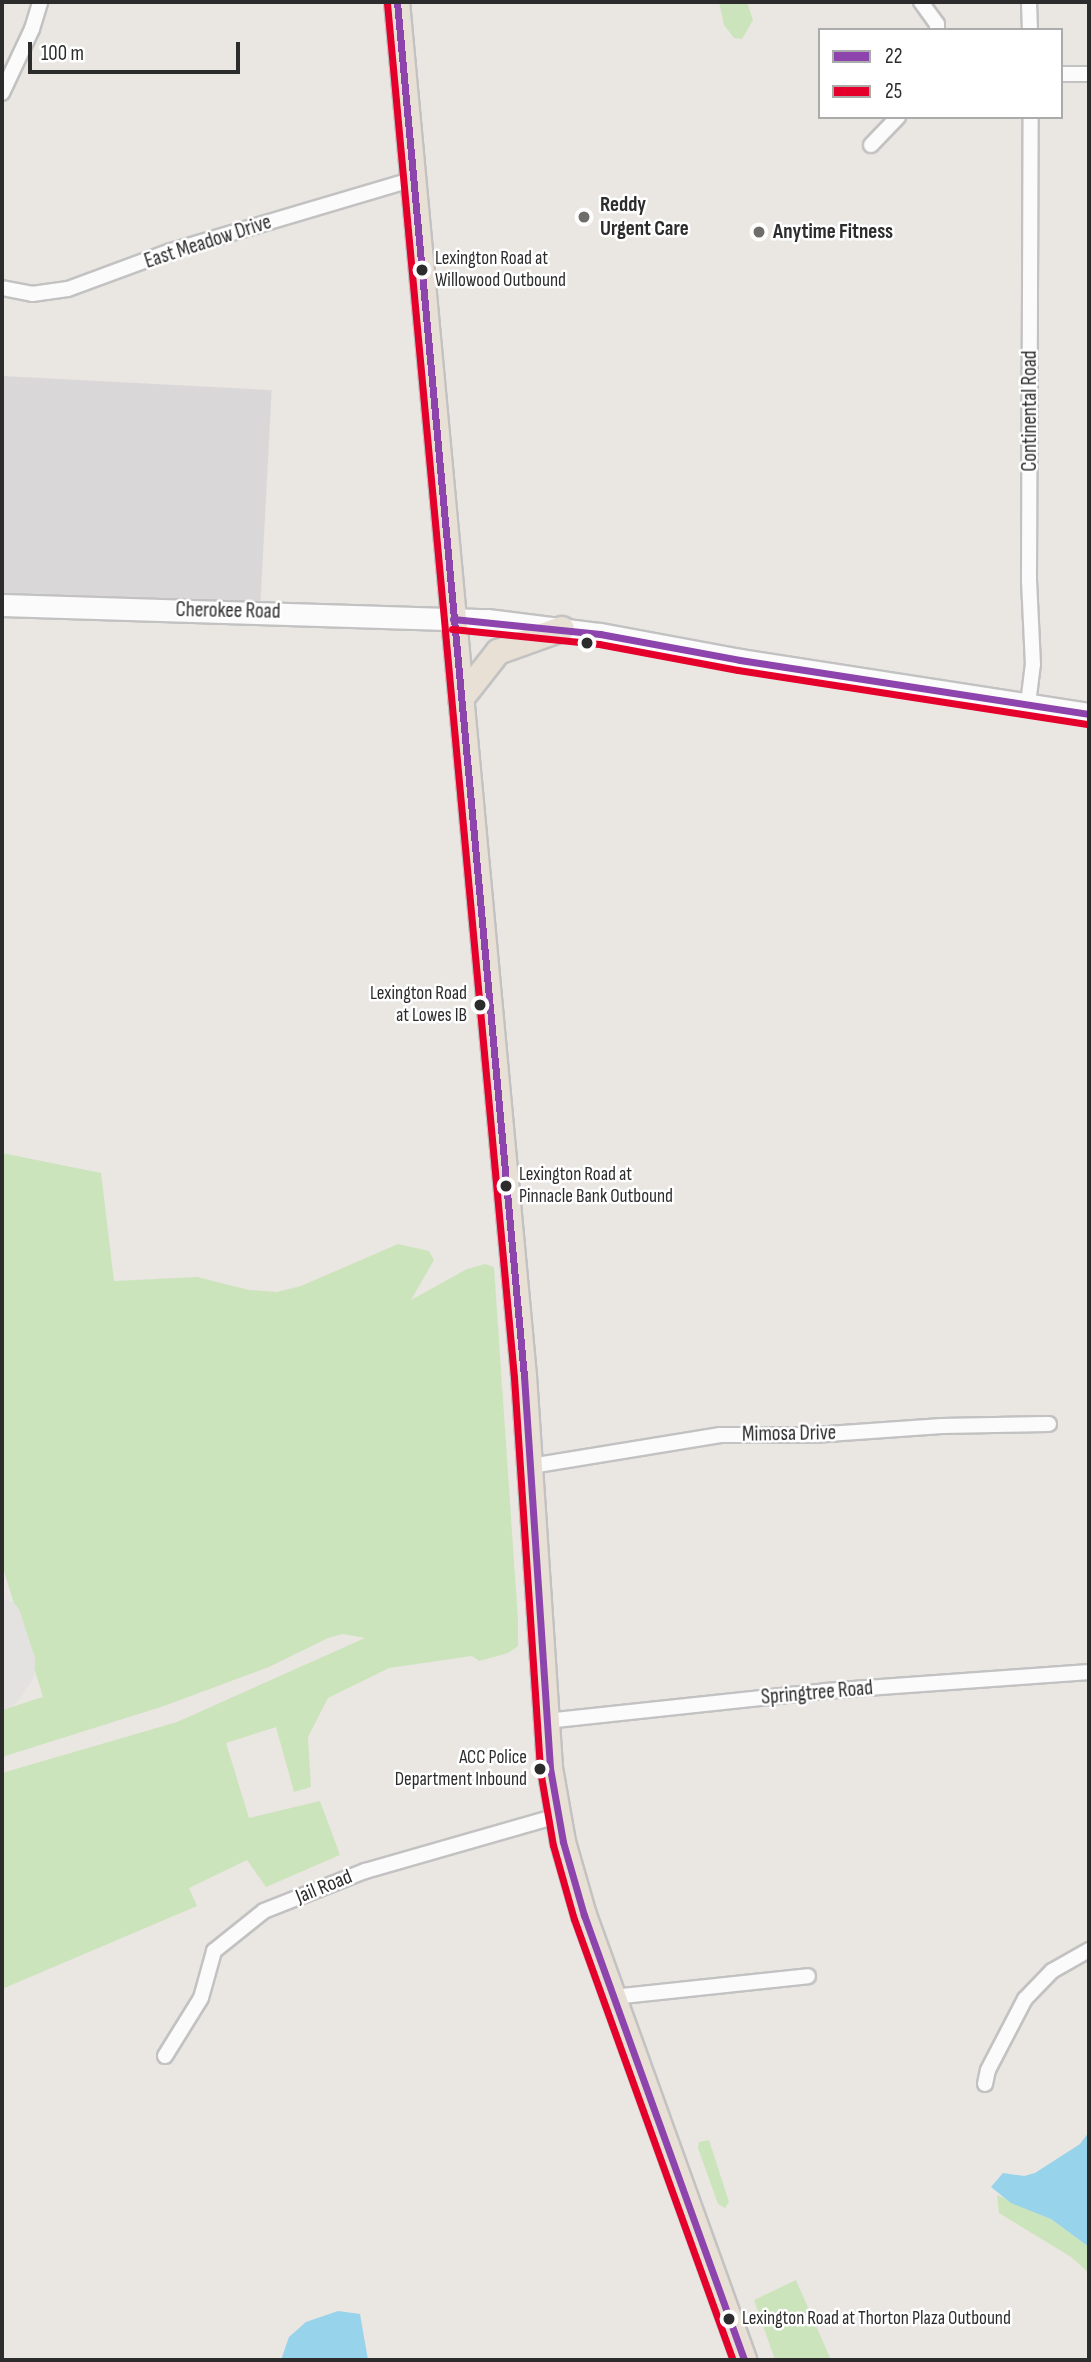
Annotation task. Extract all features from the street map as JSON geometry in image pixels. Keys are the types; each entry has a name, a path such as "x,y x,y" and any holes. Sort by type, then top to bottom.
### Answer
{"highway":[{"path":"397,2 531,1466 546,1721 557,1816 584,1916 744,2360"},
{"path":"461,699 498,652 562,629"}],"main road":[{"name":"Cherokee Road","path":"2,605 453,619 562,629 1089,714"}],"street":[{"path":"2,93 32,29 40,2"},
{"path":"921,2 937,28"},
{"path":"1029,2 1030,28"},
{"path":"1063,75 1089,74"},
{"path":"871,145 896,119"},
{"name":"Continental Road","path":"1028,704 1033,665 1029,580 1031,119"},
{"name":"East Meadow Drive","path":"2,288 32,294 68,289 171,251 414,179"},
{"name":"Mimosa Drive","path":"531,1466 720,1435 814,1435 942,1426 1049,1424"},
{"name":"Springtree Road","path":"546,1721 825,1691 1089,1672"},
{"name":"Jail Road","path":"165,2056 201,1998 214,1951 264,1911 365,1871 557,1816"},
{"path":"985,2084 988,2070 1025,1999 1052,1971 1089,1951"},
{"path":"613,1997 808,1976"}],"shaded area":[{"path":"2,376 272,390 260,608 2,594"}],"green space":[{"path":"719,2 747,2 753,20 742,39 734,38 724,25"},
{"path":"2,1153 101,1173 114,1281 197,1277 249,1290 277,1292 301,1286 398,1244 429,1251 434,1260 411,1300 467,1269 485,1264 494,1267 518,1646 508,1653 479,1661 472,1656 389,1668 328,1698 308,1737 311,1787 294,1792 276,1727 226,1743 249,1818 320,1801 340,1855 266,1887 247,1860 189,1888 197,1906 2,1989 2,1773 177,1722 365,1638 343,1634 328,1638 269,1667 164,1706 2,1757 2,1710 43,1697 2,1565"},
{"path":"709,2140 729,2202 725,2208 718,2204 698,2148 699,2142"},
{"path":"997,2195 1051,2219 1089,2247 1089,2273 1071,2257 999,2213"},
{"path":"796,2280 831,2360 775,2360 754,2300"}],"water":[{"path":"1089,2132 1089,2247 1051,2219 1011,2203 991,2187 1003,2173 1024,2176 1035,2173 1080,2144"},
{"path":"338,2311 360,2314 368,2360 281,2360 289,2337 306,2322"}],"taxiway":[{"path":"2,1618 16,1661 15,1672 2,1690"}],"transit line":[{"name":"22","path":"397,2 524,1376 550,1768 563,1842 584,1915 744,2360"},
{"name":"25","path":"387,3 514,1377 540,1770 553,1845 574,1919 733,2360"},
{"name":"22","path":"453,619 600,634 740,660 1089,714"},
{"name":"25","path":"452,629 599,644 738,670 1087,724"}],"place":[{"name":"Reddy Urgent Care","path":"584,217"},
{"name":"Anytime Fitness","path":"759,232"},
{"name":"Lexington Road at Willowood Outbound","path":"422,270"},
{"name":"Lexington Road at Lowes IB","path":"480,1005"},
{"name":"Lexington Road at Pinnacle Bank Outbound","path":"506,1186"},
{"name":"ACC Police Department Inbound","path":"540,1769"},
{"name":"Lexington Road at Thorton Plaza Outbound","path":"729,2319"}]}
